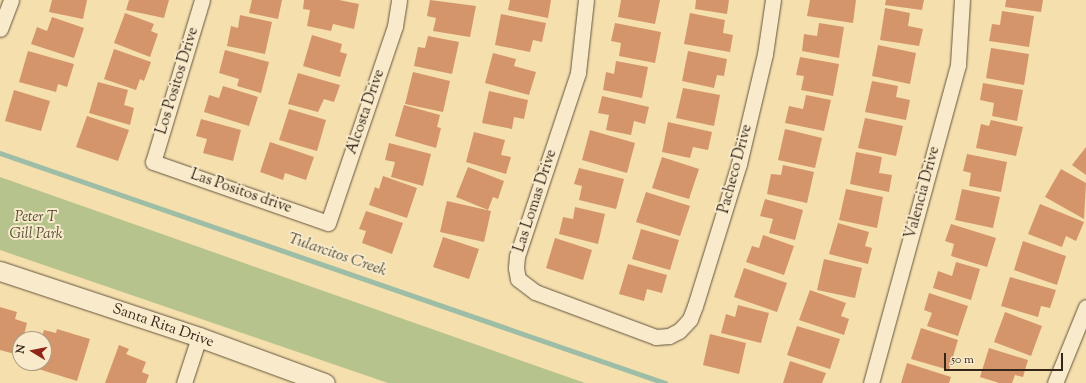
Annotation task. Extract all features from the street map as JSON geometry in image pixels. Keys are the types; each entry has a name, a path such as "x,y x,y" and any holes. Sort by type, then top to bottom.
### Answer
{"street":[{"path":"0,29 11,0"},
{"name":"Los Positos Drive","path":"154,162 202,0"},
{"name":"Alcosta Drive","path":"328,223 395,26 400,0"},
{"name":"Las Lomas Drive","path":"586,0 578,73 517,256 518,279 535,292 656,337 669,336 680,331"},
{"name":"Pacheco Drive","path":"680,331 690,319 695,306 739,164 765,54 773,0"},
{"name":"Valencia Drive","path":"871,383 958,65 962,0"},
{"name":"Las Positos drive","path":"154,162 328,223"},
{"name":"Santa Rita Drive","path":"0,271 199,338 325,383"},
{"path":"1054,383 1086,307"},
{"path":"184,383 199,338"}],"green space":[{"name":"Peter T Gill Park","path":"0,177 585,383 388,383 0,250"}],"building":[{"path":"52,0 87,0 83,19 49,12"},
{"path":"129,0 169,0 164,18 126,10"},
{"path":"252,0 282,0 278,19 249,13"},
{"path":"304,0 339,0 359,4 354,29 333,24 331,31 307,26 310,10 303,9"},
{"path":"430,0 476,6 470,37 433,31 436,18 427,16"},
{"path":"510,0 551,0 548,18 508,10"},
{"path":"621,0 660,0 655,24 618,17"},
{"path":"696,0 729,0 727,14 695,9"},
{"path":"810,0 856,0 853,23 807,16"},
{"path":"886,0 924,0 922,10 885,5"},
{"path":"1006,0 1043,0 1041,12 1005,7"},
{"path":"885,8 910,13 908,26 923,29 919,46 880,40"},
{"path":"1002,11 1034,16 1029,47 989,41 992,24 1000,25"},
{"path":"125,13 154,24 151,31 158,34 150,57 114,43"},
{"path":"690,13 725,20 723,33 733,35 730,52 684,44"},
{"path":"501,14 546,23 542,42 533,40 530,52 495,45"},
{"path":"240,15 272,22 265,54 227,46 231,26 238,28"},
{"path":"52,17 84,28 74,58 31,44 37,27 47,31"},
{"path":"615,23 661,32 655,63 619,56 621,43 611,41"},
{"path":"819,23 844,27 839,58 802,51 804,34 817,36"},
{"path":"312,35 342,44 340,52 347,54 340,77 303,66"},
{"path":"428,36 459,42 452,74 414,66 418,47 425,48"},
{"path":"878,45 916,53 910,84 872,76"},
{"path":"991,48 1029,54 1024,85 986,78"},
{"path":"114,49 151,62 144,81 140,79 136,90 104,79"},
{"path":"225,50 269,62 261,93 237,86 239,79 219,73"},
{"path":"28,51 74,64 67,87 58,84 56,92 19,82"},
{"path":"688,51 727,59 724,76 717,75 714,88 682,81"},
{"path":"493,53 516,59 514,66 536,72 529,95 485,83"},
{"path":"800,57 839,64 833,96 801,90 804,76 796,75"},
{"path":"616,61 648,67 642,98 603,90 606,72 614,74"},
{"path":"413,72 450,81 443,112 405,104"},
{"path":"298,73 340,85 334,102 324,99 318,112 288,104"},
{"path":"872,81 898,86 896,97 910,100 906,120 865,112"},
{"path":"98,82 128,90 124,105 134,108 130,125 89,113"},
{"path":"983,83 1023,90 1017,121 992,116 994,103 980,100"},
{"path":"223,86 258,97 249,126 204,112 209,95 219,98"},
{"path":"683,88 720,95 714,126 676,118"},
{"path":"14,90 50,101 41,131 5,121"},
{"path":"489,91 528,100 524,119 514,117 512,129 482,123"},
{"path":"806,95 831,100 824,131 785,123 789,106 803,109"},
{"path":"602,96 649,107 645,124 634,121 631,135 606,130 609,115 598,113"},
{"path":"404,105 440,115 437,127 441,128 436,148 395,136"},
{"path":"289,109 326,120 317,151 279,140"},
{"path":"87,116 129,130 118,161 76,147"},
{"path":"865,118 903,126 896,156 858,148"},
{"path":"201,119 241,130 233,161 203,153 207,139 196,136"},
{"path":"991,120 1023,127 1016,156 976,148 981,124 989,126"},
{"path":"668,122 712,132 708,150 693,147 690,158 662,152"},
{"path":"785,129 822,138 815,168 778,160"},
{"path":"590,130 635,143 627,173 582,160"},
{"path":"474,132 505,140 501,155 511,157 506,174 466,162"},
{"path":"270,142 314,157 306,180 285,173 283,180 260,172"},
{"path":"389,143 431,154 423,186 391,177 395,162 385,160"},
{"path":"1086,147 1086,175 1072,165"},
{"path":"856,152 882,157 879,173 892,175 889,192 850,184"},
{"path":"967,154 1007,162 1001,192 969,186 971,173 963,171"},
{"path":"662,157 699,169 689,199 652,188"},
{"path":"783,165 814,172 807,203 767,194 771,174 781,175"},
{"path":"468,167 504,181 498,199 493,197 488,210 456,197"},
{"path":"579,168 624,179 616,209 579,200 582,186 574,184"},
{"path":"1061,169 1086,183 1084,219 1045,197"},
{"path":"383,176 417,188 407,218 369,205 375,187 379,189"},
{"path":"846,189 883,197 877,228 839,220"},
{"path":"962,189 1000,197 993,228 955,220"},
{"path":"646,192 690,206 680,236 636,222"},
{"path":"765,199 803,210 795,240 769,233 773,219 760,216"},
{"path":"447,201 491,211 484,242 440,232"},
{"path":"1040,204 1084,222 1076,241 1066,236 1062,247 1028,234"},
{"path":"575,207 605,214 598,244 559,234 563,217 573,219"},
{"path":"366,211 403,223 392,254 362,243 366,231 359,229"},
{"path":"838,223 869,232 865,246 872,248 868,264 829,254"},
{"path":"951,224 996,238 987,267 951,256 954,244 945,241"},
{"path":"641,229 679,240 670,270 632,259"},
{"path":"763,235 794,246 784,275 746,262 752,246 759,248"},
{"path":"443,237 479,249 469,279 433,267"},
{"path":"555,238 592,250 583,280 546,268"},
{"path":"1023,241 1066,256 1057,285 1014,270"},
{"path":"824,259 862,268 855,298 817,290"},
{"path":"956,262 980,269 971,300 933,288 938,271 952,276"},
{"path":"628,264 667,275 662,293 647,289 644,301 619,294"},
{"path":"744,268 787,283 777,312 734,297"},
{"path":"1010,277 1056,290 1050,308 1041,306 1038,317 1001,306"},
{"path":"810,290 846,303 841,316 849,319 844,335 799,320"},
{"path":"929,293 968,306 958,336 927,326 932,313 924,310"},
{"path":"738,305 769,313 761,343 721,333 726,314 735,317"},
{"path":"0,307 17,312 15,319 27,323 25,331 12,331 12,353 0,350"},
{"path":"1005,312 1042,326 1031,356 994,342"},
{"path":"797,326 840,339 830,369 787,355"},
{"path":"921,328 958,340 949,370 911,359"},
{"path":"57,329 90,339 77,381 45,371 52,371 52,332 56,333"},
{"path":"710,334 746,343 739,374 703,365"},
{"path":"119,345 129,349 126,354 146,362 142,372 149,375 146,383 105,383"},
{"path":"989,348 1028,360 1023,377 1015,375 1012,383 999,383 980,377"},
{"path":"790,361 826,373 822,383 783,383"},
{"path":"907,363 951,377 949,383 901,383"}],"waterway":[{"name":"Tularcitos Creek","path":"0,153 665,383"}]}
